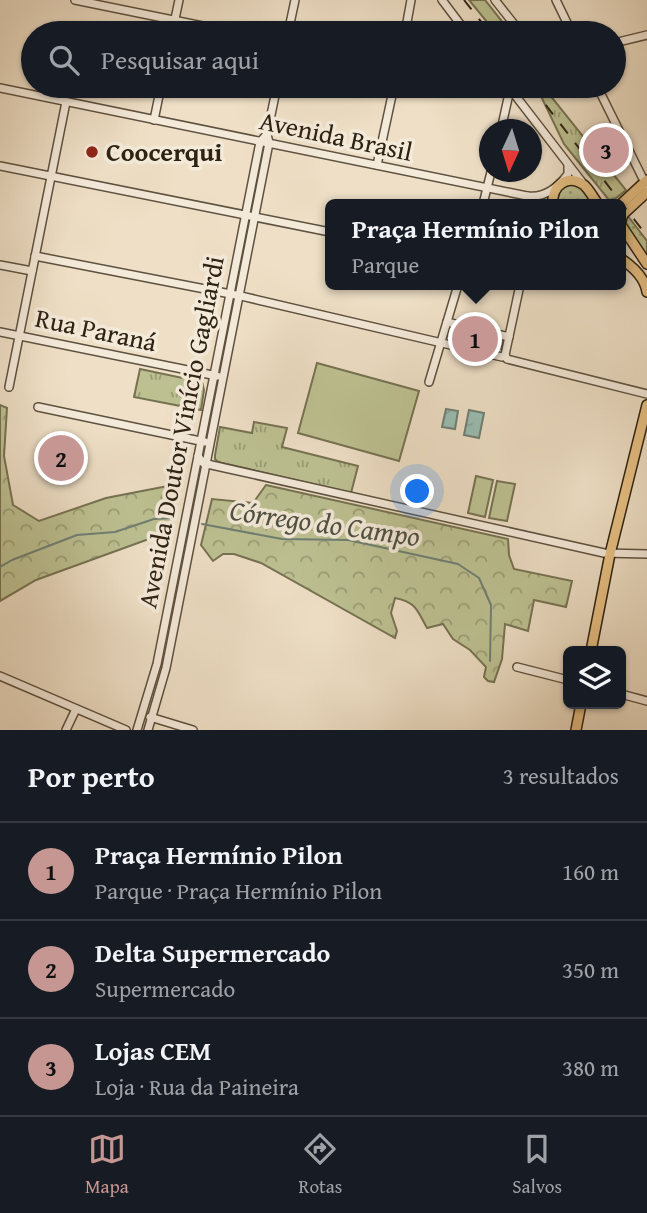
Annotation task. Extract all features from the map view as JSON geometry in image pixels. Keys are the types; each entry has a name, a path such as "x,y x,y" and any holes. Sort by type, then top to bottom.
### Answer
{"main road":[{"path":"553,199 557,187 568,181 575,181 584,185 594,199"},
{"path":"626,207 646,186"},
{"path":"626,235 644,269 647,292"},
{"path":"626,243 644,269"},
{"path":"626,261 644,269"},
{"path":"592,646 610,554 647,405"},
{"path":"576,730 580,709"}],"street":[{"path":"174,20 179,0"},
{"path":"291,21 295,0"},
{"path":"407,21 411,0"},
{"path":"442,0 458,21"},
{"path":"495,0 512,21"},
{"path":"556,0 566,21"},
{"path":"81,1 179,21"},
{"path":"626,40 647,35"},
{"name":"Avenida Brasil","path":"0,88 21,93"},
{"name":"Avenida Brasil","path":"46,98 532,199"},
{"path":"154,120 159,98"},
{"path":"269,144 267,134 274,98"},
{"path":"377,166 391,98"},
{"path":"503,119 506,98"},
{"path":"515,98 584,185"},
{"path":"603,98 646,186"},
{"path":"9,387 65,102"},
{"path":"260,142 267,134"},
{"name":"Avenida Doutor Vinício Gagliardi","path":"137,730 157,664 260,142"},
{"name":"Avenida Doutor Vinício Gagliardi","path":"148,730 166,668 269,144"},
{"path":"527,196 539,196 557,187 568,174 568,165"},
{"path":"0,166 325,231"},
{"path":"485,199 490,182"},
{"path":"35,256 241,296 502,357 505,355"},
{"path":"0,265 32,271"},
{"path":"429,382 457,290"},
{"path":"505,355 519,290"},
{"path":"447,322 509,337"},
{"name":"Rua Paraná","path":"0,332 224,378"},
{"path":"505,355 507,359 647,394"},
{"path":"38,407 201,441 210,449"},
{"path":"198,456 207,464 610,554 647,554"},
{"path":"169,601 179,603"},
{"path":"517,667 563,679"},
{"path":"0,676 126,730"},
{"path":"626,695 647,701"},
{"path":"66,730 76,709"},
{"path":"143,715 193,730"}],"green space":[{"path":"469,0 485,0 502,21 486,21"},
{"path":"542,98 552,98 626,190 616,198 608,199 564,144"},
{"path":"574,184 583,188 591,199 557,199 558,190 563,185"},
{"path":"626,216 647,241 647,258 626,226"},
{"path":"450,329 503,341 501,349 448,336"},
{"path":"317,363 419,391 399,461 298,433"},
{"path":"140,369 202,382 204,390 201,410 134,397"},
{"path":"0,405 7,408 4,456 13,505 39,521 106,498 178,484 171,531 36,580 0,601"},
{"path":"254,422 287,428 282,447 358,466 351,493 218,462 215,455 220,427 252,433"},
{"path":"476,476 493,480 485,517 468,513"},
{"path":"497,481 515,484 507,521 489,518"},
{"path":"266,485 508,539 509,555 514,569 572,581 566,607 534,600 528,631 505,624 502,659 494,682 488,681 484,677 486,667 470,650 453,639 443,624 427,628 415,608 407,602 395,598 391,613 397,631 395,638 261,563 234,554 223,554 213,561 201,545 212,499 253,503"}],"water":[{"path":"446,409 458,411 455,429 442,427"},
{"path":"469,410 484,413 479,438 464,435"}],"waterway":[{"name":"Córrego do Campo","path":"0,567 77,535 115,532 154,519 172,518"},
{"name":"Córrego do Campo","path":"202,524 282,539 348,540 458,564 479,578 491,605 490,661"}],"railway":[{"path":"464,0 481,21"},
{"path":"540,98 618,199"},
{"path":"626,209 647,236"}],"place":[{"name":"Lojas CEM","path":"606,150"},
{"name":"Coocerqui","path":"92,152"},
{"name":"Praça Hermínio Pilon","path":"475,339"},
{"name":"Delta Supermercado","path":"61,458"}]}
